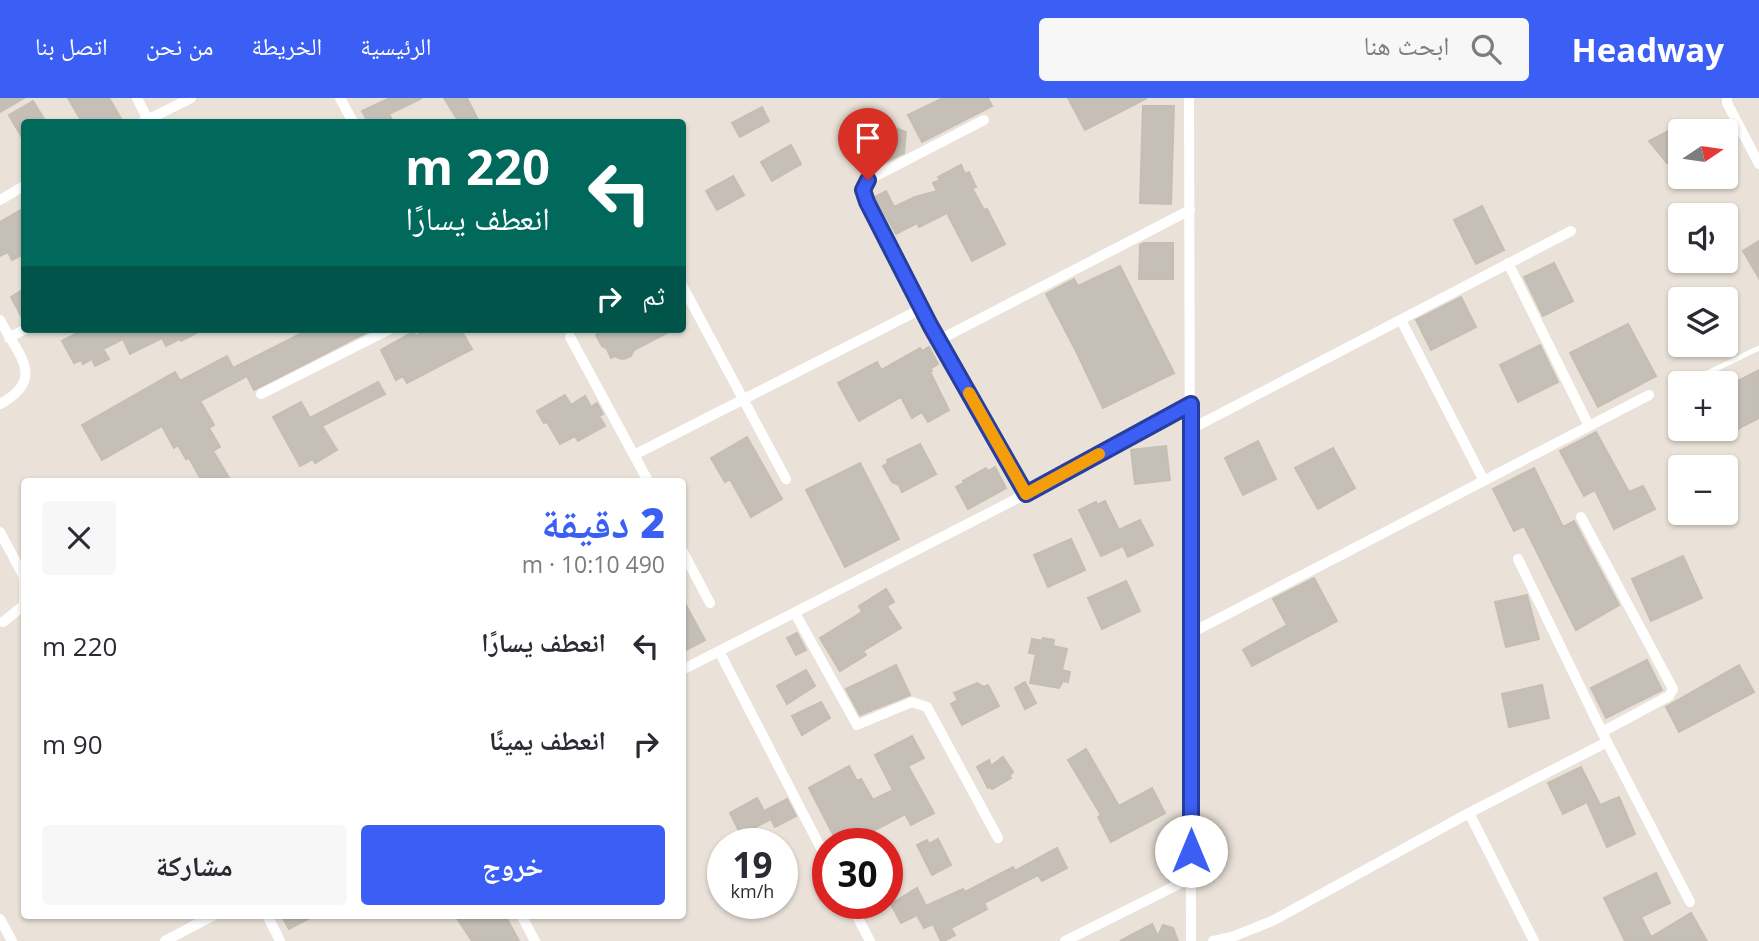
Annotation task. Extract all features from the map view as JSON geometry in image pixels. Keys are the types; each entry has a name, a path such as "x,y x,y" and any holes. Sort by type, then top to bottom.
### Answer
{"street":[{"path":"137,98 145,119"},
{"path":"150,119 191,98"},
{"path":"340,98 350,119"},
{"path":"1189,98 1191,941"},
{"path":"1727,98 1727,103 1759,164"},
{"path":"984,120 868,180 863,190 921,309 1026,494"},
{"path":"0,200 21,188"},
{"path":"939,340 1190,210"},
{"path":"1191,429 1571,230"},
{"path":"1508,263 1589,426"},
{"path":"686,293 786,478"},
{"path":"634,455 921,309"},
{"path":"0,320 26,370 26,382 22,390 0,404"},
{"path":"1401,320 1484,481"},
{"path":"9,338 21,331"},
{"path":"261,394 382,333"},
{"path":"570,337 646,478"},
{"path":"1191,634 1649,395"},
{"path":"686,668 1026,494 1191,404"},
{"path":"1213,941 1232,937 1272,921 1605,737 1670,696 1673,689 1581,517"},
{"path":"0,532 21,571"},
{"path":"686,558 709,603"},
{"path":"1518,559 1690,902"},
{"path":"3,622 21,607"},
{"path":"795,613 857,725 912,702 927,707 998,838"},
{"path":"719,651 812,831"},
{"path":"1469,813 1534,941"},
{"path":"1065,941 1191,878"},
{"path":"0,919 12,941"},
{"path":"165,941 206,919"},
{"path":"269,919 280,941"},
{"path":"523,919 535,941"},
{"path":"858,919 870,941"}],"lane":[{"path":"1712,371 1759,348"}],"building":[{"path":"0,98 24,98 0,112"},
{"path":"68,98 109,98 121,119 80,119"},
{"path":"390,98 422,98 389,114 392,119 366,119 362,111"},
{"path":"444,98 467,98 478,119 457,119"},
{"path":"943,98 988,98 992,106 922,142 908,115"},
{"path":"1068,98 1147,98 1085,130"},
{"path":"33,101 44,119 21,119 21,136 9,115"},
{"path":"1143,106 1174,106 1171,204 1140,203"},
{"path":"762,107 769,121 740,137 732,123"},
{"path":"890,126 906,132 904,153 879,165 865,139"},
{"path":"1668,131 1668,162 1667,163 1649,141"},
{"path":"791,145 801,164 772,181 761,162"},
{"path":"961,165 965,174 969,172 976,187 972,188 984,210 987,209 1005,244 972,261 947,213 919,227 917,223 896,234 875,197 886,191 894,207 937,191 933,183 940,180 938,177"},
{"path":"733,176 744,195 717,210 706,191"},
{"path":"1482,206 1504,250 1476,264 1454,220"},
{"path":"21,210 21,256 12,260 8,252 0,256 0,222"},
{"path":"1759,241 1759,278 1743,251"},
{"path":"1173,243 1173,279 1139,279 1140,245"},
{"path":"1554,263 1573,301 1543,316 1524,277"},
{"path":"1120,266 1174,373 1103,408 1046,294 1074,279 1078,286"},
{"path":"21,291 21,315 11,297"},
{"path":"1461,297 1476,327 1431,350 1416,320"},
{"path":"1628,324 1656,376 1598,407 1570,353"},
{"path":"77,333 196,333 166,346 162,338 130,354 123,339 103,349 109,359 95,366 92,359 83,364 81,360 74,363 62,341"},
{"path":"302,333 365,333 254,390 247,376 200,401 214,425 209,428 220,447 213,451 229,478 200,478 178,445 174,448 162,426 102,460 82,425 175,372 180,381 227,356 233,368"},
{"path":"411,333 416,336 422,333 463,333 472,349 407,383 403,376 396,380 381,350"},
{"path":"666,333 634,350 631,356 624,359 616,356 611,358 596,335"},
{"path":"1540,345 1558,382 1518,402 1500,365"},
{"path":"929,347 938,364 930,369 930,372 949,410 928,422 922,412 912,418 901,397 859,421 838,383 877,362 881,370 920,348 922,351"},
{"path":"1759,370 1759,418 1738,429 1738,381"},
{"path":"378,382 385,394 322,426 337,450 315,463 313,459 300,466 273,417 301,402 310,418"},
{"path":"565,395 571,405 585,396 591,407 597,403 603,414 599,416 605,426 578,441 575,436 560,444 537,411"},
{"path":"1596,432 1629,492 1643,486 1655,509 1614,529 1595,490 1584,496 1560,451"},
{"path":"747,437 782,499 751,517 730,479 725,482 711,458"},
{"path":"1258,441 1276,479 1243,495 1225,458"},
{"path":"920,444 936,474 902,492 899,485 892,482 883,466 888,463 887,460"},
{"path":"1166,446 1170,480 1135,484 1131,450"},
{"path":"1333,448 1355,488 1318,509 1295,468"},
{"path":"860,463 899,539 845,567 806,490"},
{"path":"995,467 1006,488 968,509 956,487 986,468 988,471"},
{"path":"1534,468 1563,527 1574,521 1619,605 1576,630 1524,526 1514,531 1493,489"},
{"path":"1105,501 1119,530 1140,520 1153,545 1128,557 1123,546 1101,556 1079,510"},
{"path":"1071,539 1085,570 1048,587 1034,555"},
{"path":"1683,556 1702,598 1651,621 1632,579"},
{"path":"1314,578 1337,621 1252,666 1243,650 1287,625 1273,599"},
{"path":"1126,581 1140,611 1102,629 1088,598"},
{"path":"886,589 894,602 887,606 901,628 863,651 866,655 840,671 820,638 862,612 859,606"},
{"path":"1527,595 1539,639 1506,647 1495,602"},
{"path":"686,605 705,640 686,650"},
{"path":"797,633 806,650 796,655 787,638"},
{"path":"1043,638 1054,640 1053,646 1067,649 1062,670 1070,672 1068,682 1063,681 1059,688 1030,683 1036,654 1029,653 1032,639 1042,641"},
{"path":"1647,660 1662,690 1606,718 1591,688"},
{"path":"896,665 910,695 860,715 846,689"},
{"path":"1739,665 1754,692 1679,732 1666,707"},
{"path":"806,670 815,686 787,704 777,686"},
{"path":"1025,682 1036,703 1025,709 1015,688"},
{"path":"977,683 984,687 988,685 999,706 962,725 951,704 958,700 954,693"},
{"path":"1542,685 1549,718 1509,727 1502,694"},
{"path":"821,702 830,718 802,735 792,716"},
{"path":"912,736 924,758 908,766 934,813 911,825 905,814 879,828 830,828 809,788 849,766 857,781 861,779 873,800 893,790 875,755"},
{"path":"1086,749 1119,806 1152,788 1165,813 1111,842 1098,817 1101,815 1068,760"},
{"path":"1003,757 1013,772 1009,776 1011,778 992,789 988,788 977,767 989,760 991,766"},
{"path":"1581,767 1600,805 1619,797 1635,834 1607,847 1587,802 1563,814 1548,783"},
{"path":"757,798 769,820 754,828 738,828 730,813"},
{"path":"787,799 796,816 775,827 766,810"},
{"path":"938,839 951,865 932,875 917,845 927,840 929,844"},
{"path":"1057,848 1067,868 1042,881 1038,875 984,903 987,909 951,928 955,935 944,941 941,941 933,924 924,928 917,915 901,923 899,919 903,919 903,897 917,888 926,906 963,889 965,892 1013,867 1015,871"},
{"path":"1656,873 1670,903 1641,917 1651,937 1691,913 1707,941 1625,941 1604,898"},
{"path":"283,919 308,919 289,929"},
{"path":"458,919 507,919 519,941 472,941"},
{"path":"1152,924 1158,936 1163,925 1173,928 1178,941 1120,941"}],"slow traffic":[{"path":"969,393 1026,494 1099,454"}],"route":[{"path":"868,180 863,190 867,202 930,325 1026,494 1191,404 1191,851"}]}
